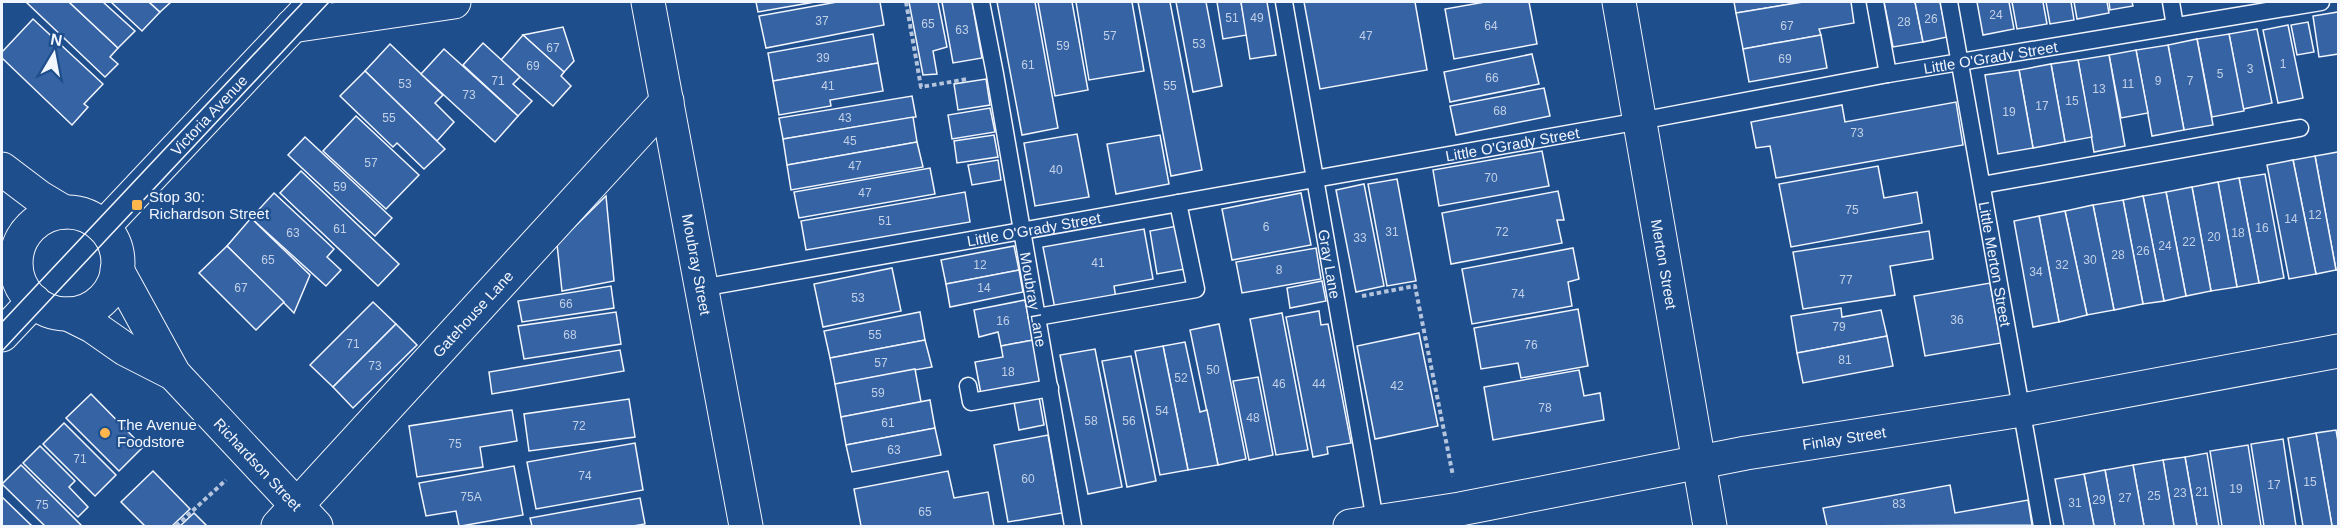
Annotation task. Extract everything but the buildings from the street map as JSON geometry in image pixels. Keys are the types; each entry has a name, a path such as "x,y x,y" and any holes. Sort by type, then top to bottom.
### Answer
{"street":[{"name":"Victoria Avenue","path":"103,227 315,2"},
{"path":"292,26 454,2"},
{"name":"Moubray Street","path":"648,2 746,526"},
{"name":"Merton Street","path":"1619,2 1710,526"},
{"name":"Gatehouse Lane","path":"297,520 667,101"},
{"path":"2,169 39,197 64,212 88,217 103,227 115,246 118,258 111,289 105,297 88,309 68,314 51,311 27,294 18,276 12,243 2,227"},
{"path":"16,257 21,240 32,226 47,216 64,212"},
{"name":"Richardson Street","path":"117,270 174,374 250,457 297,520"},
{"path":"2,335 34,301"},
{"name":"Richardson Street","path":"68,314 92,326 125,349 174,374"},
{"name":"Finlay Street","path":"1367,525 1699,462 2022,410 2338,351"}],"lane":[{"name":"Moubray Lane","path":"981,2 1073,526"},
{"name":"Gray Lane","path":"1284,2 1336,301 1367,525"},
{"path":"1875,2 1887,74"},
{"name":"Little Merton Street","path":"1949,2 2042,526"},
{"path":"2171,2 2175,26"},
{"name":"Little O'Grady Street","path":"701,288 1640,121 1887,74 2321,2"},
{"path":"1982,185 2300,128"},
{"path":"1037,317 1196,289 1178,203"},
{"path":"968,387 971,402 1050,388"}],"path":[{"path":"906,2 921,87 995,74"},
{"path":"1336,301 1415,286 1460,509"},
{"path":"176,526 250,457"}],"tram line":[{"path":"2,322 303,2"},
{"path":"2,351 329,2"}],"place":[{"name":"Stop 30: Richardson Street","path":"137,205"},
{"name":"The Avenue Foodstore","path":"105,433"}]}
